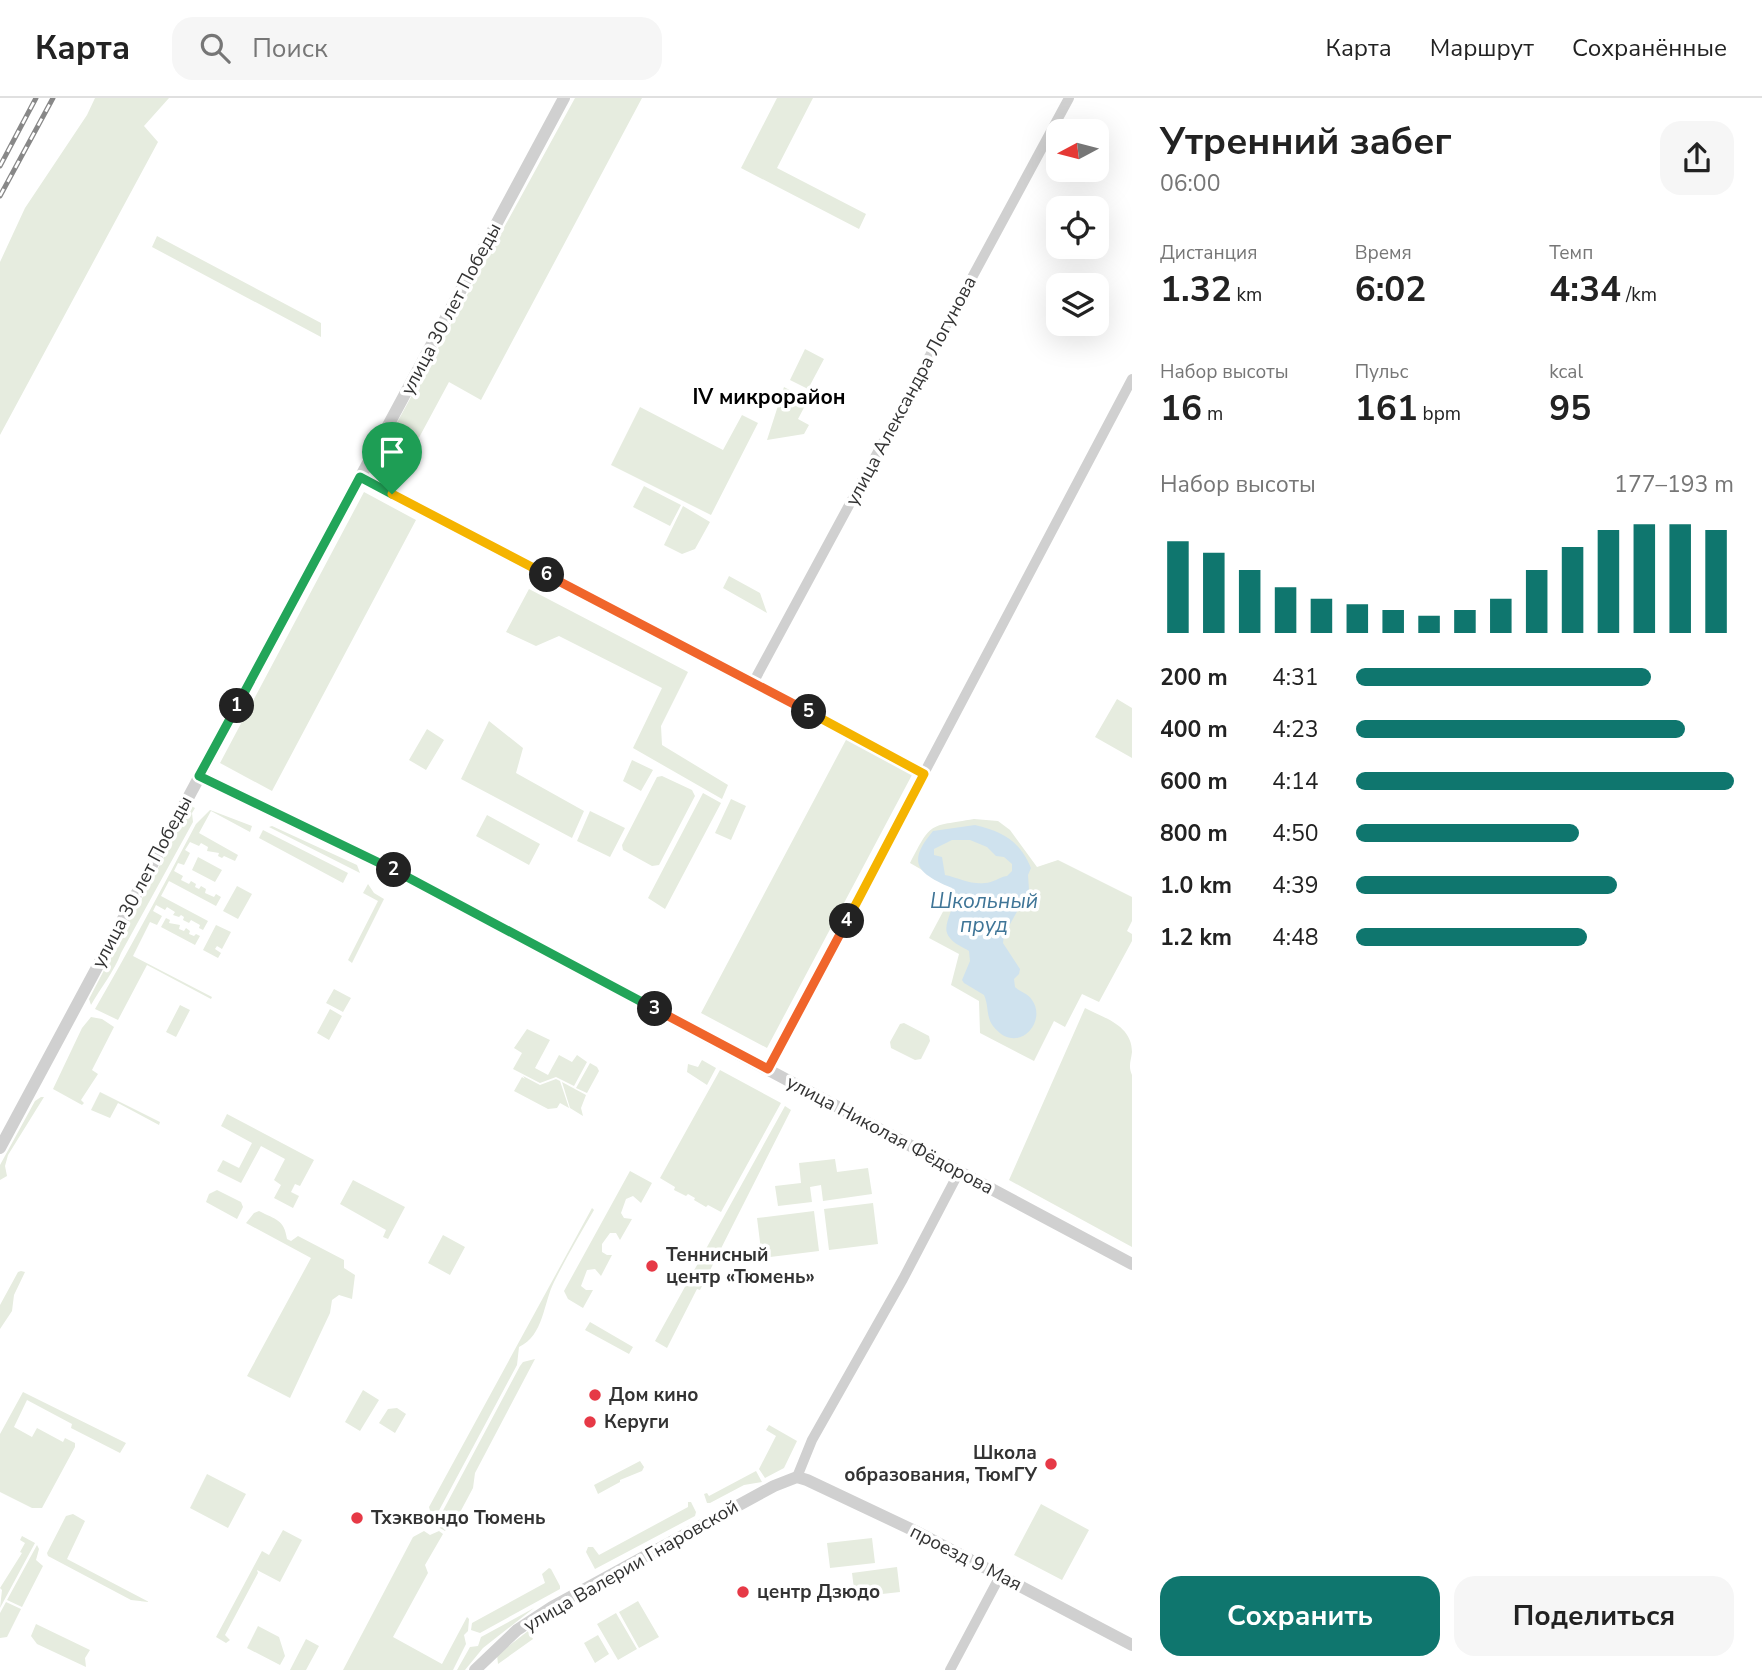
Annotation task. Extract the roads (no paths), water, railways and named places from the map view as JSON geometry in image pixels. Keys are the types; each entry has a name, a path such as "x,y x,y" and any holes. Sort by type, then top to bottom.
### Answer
{"street":[{"name":"улица 30 лет Победы","path":"0,1148 564,98"},
{"name":"улица Александра Логунова","path":"753,683 1069,98"},
{"path":"768,1069 1132,379"},
{"path":"360,477 924,774"},
{"name":"улица Николая Фёдорова","path":"199,776 403,875 1132,1264"},
{"path":"797,1477 812,1440 874,1333 959,1172"},
{"name":"проезд 9 Мая","path":"797,1477 807,1479 917,1532 1132,1645"},
{"name":"улица Валерии Гнаровской","path":"475,1670 517,1630 552,1607 774,1486 797,1477"},
{"path":"950,1670 1000,1576"}],"water":[{"name":"Школьный пруд","path":"975,825 1002,834 1021,850 1031,868 1028,875 1029,890 1004,935 1003,943 1020,969 1014,979 1015,987 1030,998 1036,1009 1033,1026 1028,1033 1020,1037 1002,1035 989,1019 984,995 962,980 970,961 969,951 950,938 946,928 953,902 952,888 930,877 919,866 920,851 933,831","holes":["952,840 970,840 987,847 996,856 1004,857 1012,864 1012,871 1007,876 980,883 945,875 942,857 934,855 934,849"]}],"railway":[{"path":"0,166 36,98"},
{"path":"0,196 53,98"}],"place":[{"name":"Теннисный центр «Тюмень»","path":"652,1266"},
{"name":"Дом кино","path":"595,1395"},
{"name":"Керуги","path":"590,1422"},
{"name":"Школа образования, ТюмГУ","path":"1051,1464"},
{"name":"Тхэквондо Тюмень","path":"357,1518"},
{"name":"центр Дзюдо","path":"743,1592"}],"district":[{"name":"IV микрорайон","path":"769,397"}]}
